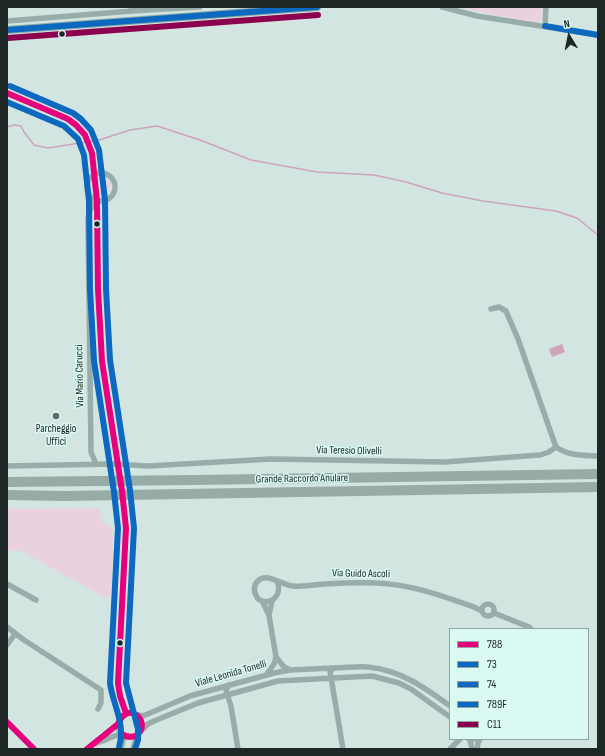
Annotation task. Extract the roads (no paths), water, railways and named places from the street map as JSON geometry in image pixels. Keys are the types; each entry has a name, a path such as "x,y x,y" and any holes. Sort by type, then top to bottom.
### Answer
{"highway":[{"name":"Grande Raccordo Anulare","path":"7,482 598,474"},
{"name":"Grande Raccordo Anulare","path":"7,495 65,496 598,487"}],"street":[{"path":"7,21 131,9 200,7"},
{"path":"7,30 317,7"},
{"path":"442,7 477,16 598,35"},
{"path":"545,26 546,7"},
{"path":"7,93 17,97"},
{"path":"102,173 108,175 112,178 114,183 113,194 105,200 95,200 87,192 88,180 96,174 102,173"},
{"name":"Via Mario Carucci","path":"95,200 88,219 91,452 96,464"},
{"path":"491,309 499,307 506,311 518,339 556,447 573,455 598,456"},
{"name":"Via Teresio Olivelli","path":"96,464 148,466 272,459 445,462 540,455 549,452 556,447"},
{"path":"7,466 96,464"},
{"path":"266,674 272,669 276,657 269,615 262,601 255,595 254,590 257,581 266,577 273,578 278,586 278,594 272,601 269,615"},
{"name":"Via Guido Ascoli","path":"276,581 293,586 335,583 378,583 416,589 483,609"},
{"path":"7,584 36,600"},
{"name":"Via Guido Ascoli","path":"278,594 293,586"},
{"path":"262,601 272,601"},
{"path":"488,604 492,605 494,608 494,613 491,616 487,616 483,609 488,604"},
{"path":"494,613 530,628"},
{"path":"7,627 15,634 101,690 101,703 98,709"},
{"path":"7,645 15,634"},
{"path":"276,657 284,667 290,670"},
{"name":"Viale Leonida Tonelli","path":"138,715 143,716 190,696 266,674 290,670 334,668 367,667 388,670 416,682 449,705"},
{"path":"334,668 330,672 343,749"},
{"name":"Viale Leonida Tonelli","path":"142,730 154,721 198,703 227,694 278,680 331,677 372,676 399,683 411,689 449,716"},
{"path":"229,685 226,690 231,706 238,749"},
{"path":"87,749 118,724 120,718 126,713 138,715 142,722 142,730 137,735 133,749"},
{"path":"7,722 34,749"},
{"path":"118,724 123,735 122,749"},
{"path":"96,743 102,742 111,736 123,735 130,737 137,735"},
{"path":"450,749 459,740"}],"waterway":[{"path":"7,127 14,125 21,126 34,145 48,148 99,140 130,130 157,126 200,140 251,160 317,172 374,175 406,182 442,193 483,201 556,211 577,218 598,235"}],"place":[{"name":"Parcheggio Uffici","path":"56,416"}]}
